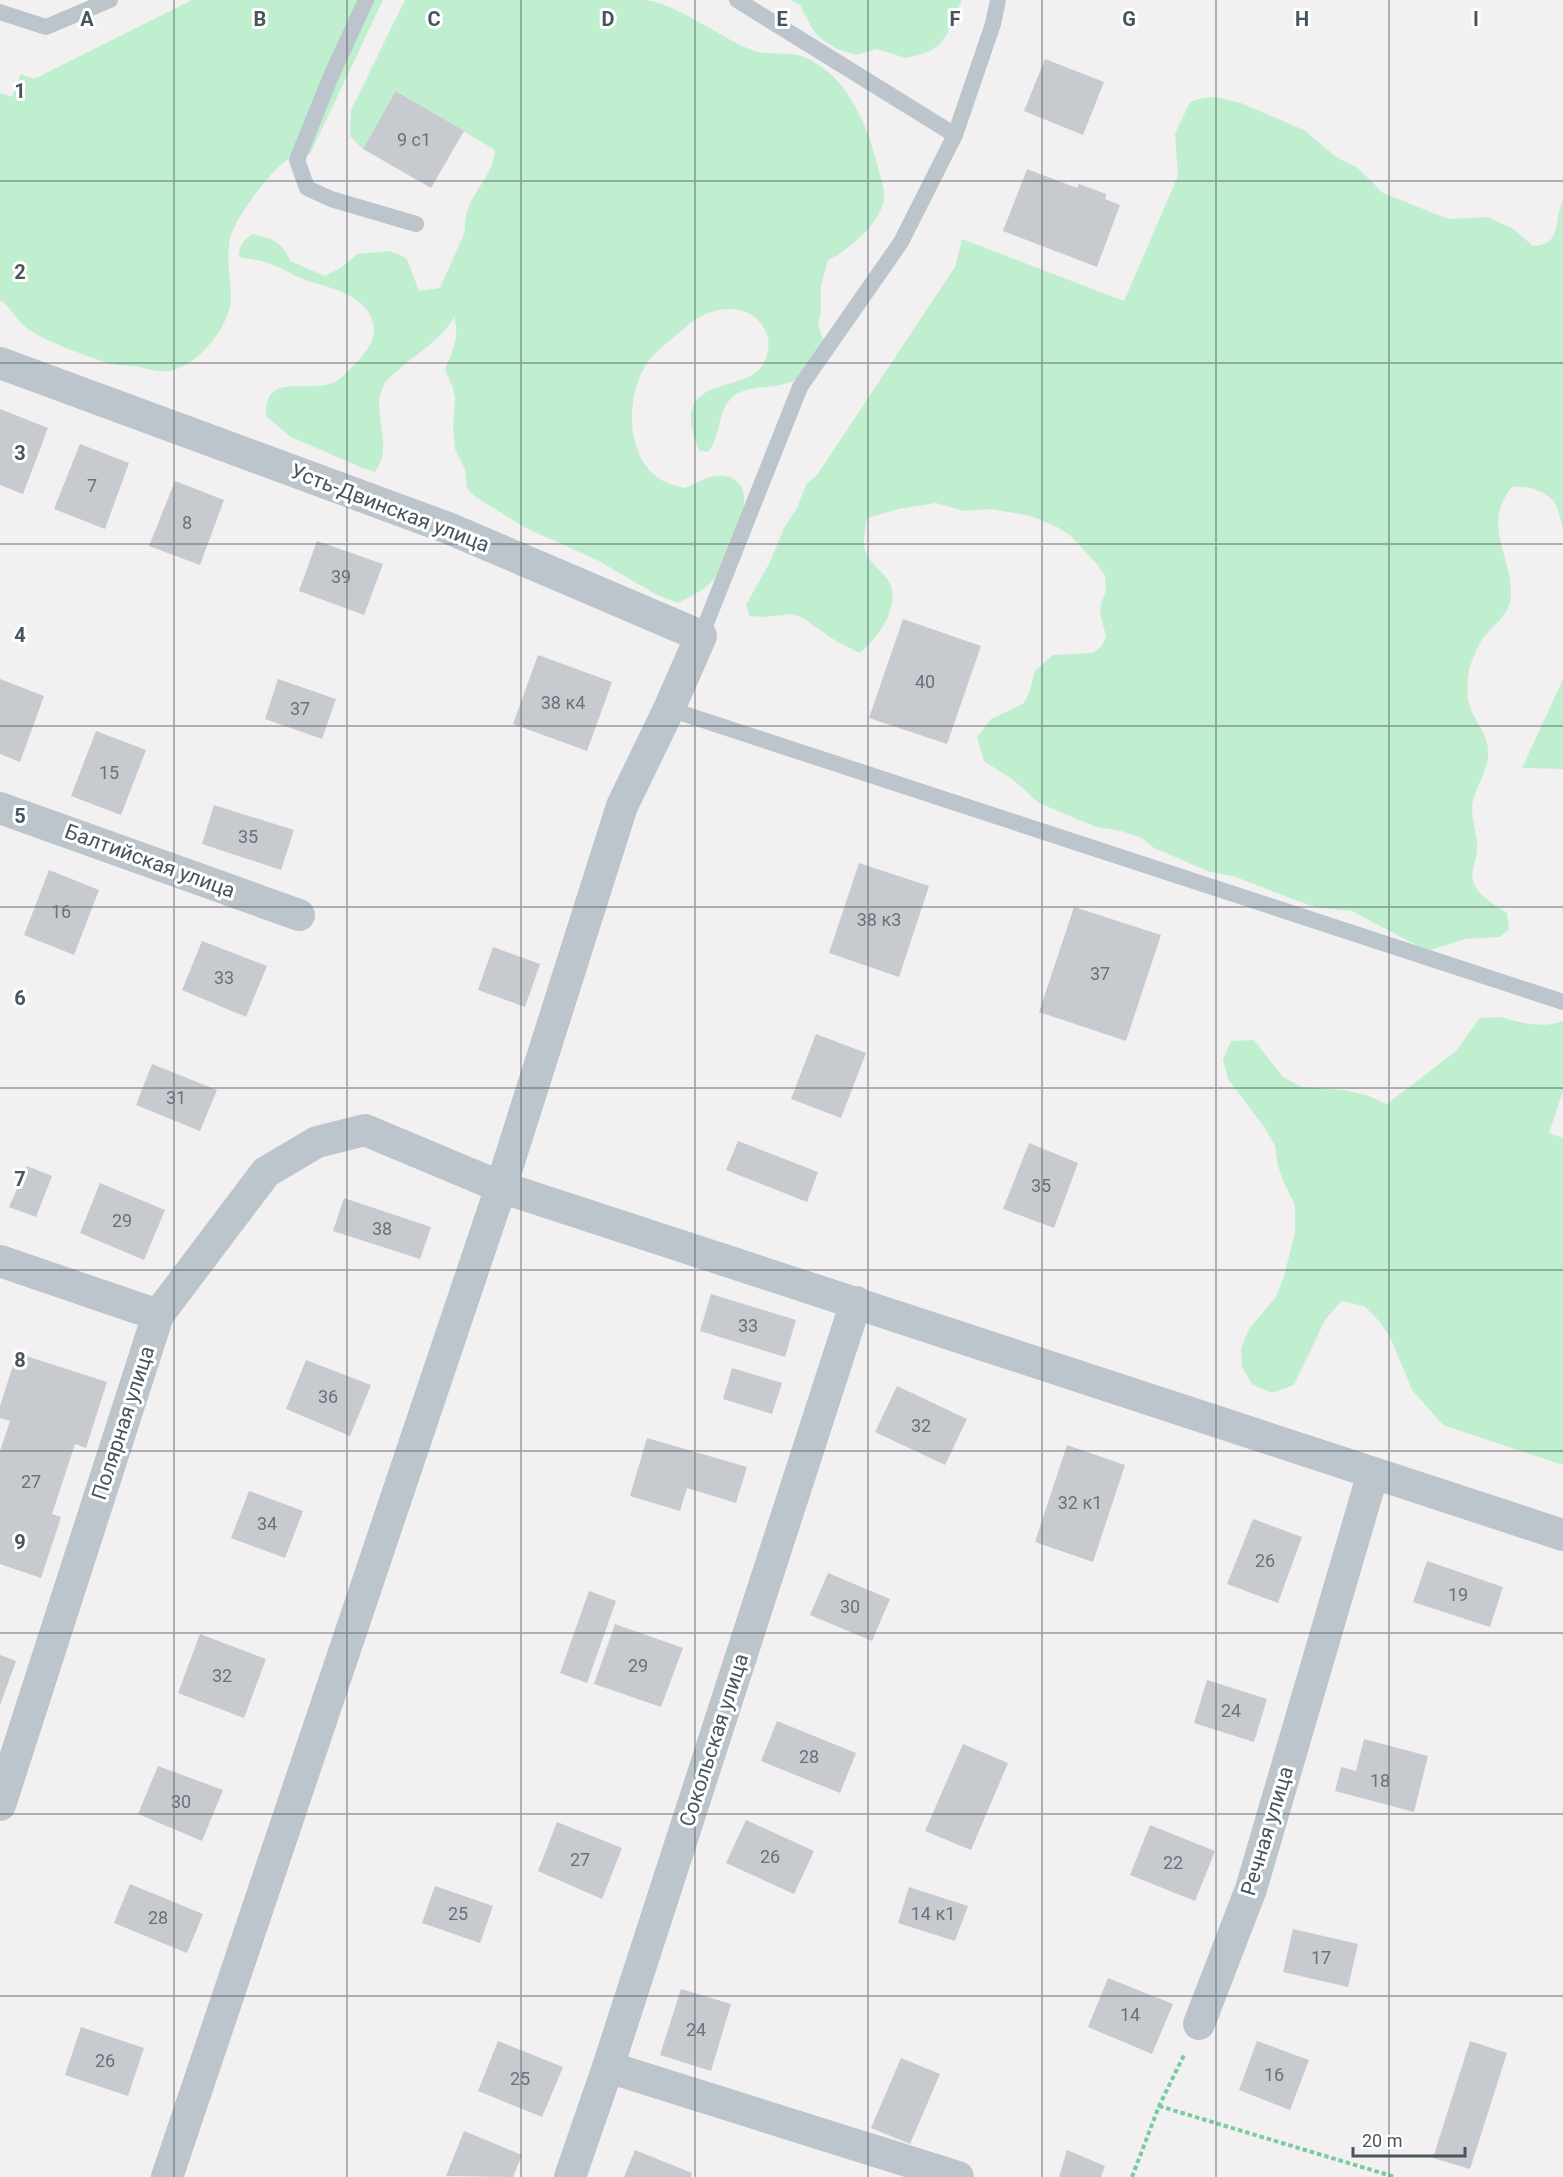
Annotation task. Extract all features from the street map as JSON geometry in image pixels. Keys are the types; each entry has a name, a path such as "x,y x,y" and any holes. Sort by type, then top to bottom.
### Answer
{"street":[{"name":"Усть-Двинская улица","path":"0,363 448,528 701,636"},
{"path":"167,2177 501,1187 622,806 669,710 701,636"},
{"name":"Балтийская улица","path":"0,808 299,915"},
{"name":"Полярная улица","path":"0,1805 158,1315 266,1172 316,1142 365,1130 501,1187"},
{"path":"501,1187 1563,1535"},
{"path":"0,1261 158,1315"},
{"name":"Сокольская улица","path":"570,2177 608,2067 856,1302"},
{"name":"Речная улица","path":"1199,2024 1251,1889 1373,1473"},
{"path":"608,2067 958,2177"}],"lane":[{"path":"0,12 46,27 110,0"},
{"path":"366,0 322,96 297,160 307,188 331,199 416,224"},
{"path":"737,0 955,135"},
{"path":"701,636 800,387 901,242 955,135 993,24 998,0"},
{"path":"669,710 1563,1002"}],"path":[{"path":"1132,2177 1160,2106 1199,2024"},
{"path":"1160,2106 1395,2177"}],"green space":[{"path":"192,0 383,0 310,154 298,155 284,162 246,207 233,230 228,254 231,298 229,309 225,321 211,343 191,361 170,371 111,364 68,349 36,334 24,326 0,300 0,93 12,97 21,74 34,79"},
{"path":"405,0 646,0 687,15 752,50 801,56 817,64 832,75 844,89 862,120 882,183 883,203 869,228 844,250 828,260 821,285 821,312 818,324 825,346 808,376 780,385 746,390 734,396 724,409 716,437 708,452 699,450 691,424 693,406 702,395 715,388 746,378 758,370 766,358 768,341 767,335 754,317 745,312 725,309 704,315 691,322 656,353 640,376 632,408 632,424 640,456 648,469 663,481 685,488 710,477 725,476 736,480 742,488 744,498 740,521 718,574 703,589 678,603 657,595 599,561 524,527 474,496 467,488 465,469 455,449 453,429 455,399 445,369 456,337 454,317 443,333 385,383 379,405 383,450 381,461 375,472 291,437 266,416 267,402 272,393 279,388 322,385 339,379 366,351 371,343 374,330 367,309 350,296 267,263 239,257 244,241 253,234 266,237 284,250 290,261 325,276 342,267 357,254 388,251 407,259 419,291 440,288 465,232 468,208 493,161 495,150 397,91 363,149 350,136 351,110"},
{"path":"790,0 962,0 946,36 939,45 928,52 906,58 877,49 856,55 837,49 820,38 813,30 800,5"},
{"path":"1215,97 1241,103 1304,130 1335,156 1359,169 1383,193 1448,219 1487,217 1512,228 1533,246 1542,245 1553,237 1563,200 1563,529 1553,500 1530,488 1512,487 1503,501 1498,527 1510,581 1510,603 1504,615 1480,644 1470,666 1468,681 1470,707 1488,749 1487,763 1472,806 1477,846 1472,877 1482,896 1507,913 1509,929 1500,937 1465,939 1431,950 1418,946 1352,911 1315,907 1233,876 1210,872 1154,848 1142,838 1121,831 1096,827 1039,803 1012,779 984,761 977,737 991,719 1024,703 1035,671 1053,655 1092,653 1102,646 1106,636 1100,613 1106,591 1105,576 1070,535 1057,527 1031,516 991,509 964,511 936,503 899,509 867,518 865,550 888,580 892,589 892,599 890,610 880,630 859,653 836,641 803,618 792,614 750,616 746,605 770,562 784,528 797,508 807,483 817,475 955,267 962,239 1124,301 1178,176 1175,134 1190,102"},
{"path":"1563,679 1563,769 1522,768"},
{"path":"1500,1017 1539,1025 1563,1021 1563,1091 1549,1133 1563,1138 1563,1465 1443,1425 1412,1390 1391,1339 1380,1322 1364,1306 1341,1301 1325,1320 1294,1385 1272,1393 1252,1384 1242,1367 1241,1348 1249,1329 1276,1297 1284,1276 1295,1233 1295,1205 1278,1166 1275,1146 1265,1128 1228,1079 1223,1059 1231,1041 1254,1040 1283,1077 1302,1087 1343,1090 1366,1095 1387,1104 1455,1052 1480,1018"}],"building":[{"path":"1045,59 1104,82 1083,135 1024,111"},
{"path":"396,91 464,131 431,188 363,149"},
{"path":"1027,169 1077,188 1079,184 1106,194 1105,199 1120,205 1097,267 1003,231"},
{"path":"0,409 48,428 23,494 0,485"},
{"path":"80,444 129,463 105,529 54,509"},
{"path":"175,481 224,500 200,565 149,546"},
{"path":"317,541 383,564 364,615 299,591"},
{"path":"903,619 981,646 947,744 869,718"},
{"path":"538,655 612,682 587,751 513,724"},
{"path":"0,679 44,696 20,762 0,754"},
{"path":"278,679 336,699 322,739 265,719"},
{"path":"96,731 146,750 121,815 71,796"},
{"path":"214,805 294,830 281,870 202,844"},
{"path":"859,863 929,886 899,977 829,953"},
{"path":"49,870 99,890 74,955 24,935"},
{"path":"1074,907 1161,935 1126,1041 1039,1012"},
{"path":"202,941 267,966 246,1017 182,990"},
{"path":"493,947 540,964 525,1007 478,990"},
{"path":"816,1034 866,1053 841,1118 791,1099"},
{"path":"152,1064 217,1090 200,1131 136,1105"},
{"path":"738,1141 818,1172 807,1202 726,1170"},
{"path":"1029,1143 1078,1163 1054,1228 1003,1209"},
{"path":"27,1166 52,1176 36,1217 9,1207"},
{"path":"100,1183 165,1210 144,1260 80,1233"},
{"path":"344,1198 431,1227 420,1259 333,1231"},
{"path":"711,1294 796,1320 785,1357 700,1331"},
{"path":"17,1353 107,1382 86,1448 75,1444 52,1514 61,1517 41,1578 0,1564 0,1451 10,1421 0,1418 0,1406"},
{"path":"306,1360 371,1385 350,1436 286,1409"},
{"path":"732,1368 782,1383 772,1414 723,1399"},
{"path":"897,1386 967,1419 945,1465 875,1432"},
{"path":"647,1438 747,1467 736,1503 687,1488 680,1511 630,1496"},
{"path":"1067,1445 1125,1465 1093,1562 1035,1542"},
{"path":"249,1491 303,1511 285,1558 231,1538"},
{"path":"1253,1519 1302,1537 1278,1603 1227,1584"},
{"path":"1427,1561 1503,1587 1490,1627 1413,1602"},
{"path":"828,1573 890,1599 872,1641 810,1615"},
{"path":"589,1591 616,1601 587,1683 560,1673"},
{"path":"615,1624 683,1648 661,1707 594,1684"},
{"path":"200,1634 266,1659 244,1718 178,1693"},
{"path":"0,1655 16,1661 0,1705"},
{"path":"1207,1680 1267,1699 1254,1742 1194,1723"},
{"path":"777,1721 856,1753 840,1793 761,1761"},
{"path":"1364,1739 1428,1756 1414,1812 1335,1791 1341,1767 1356,1771"},
{"path":"963,1744 1008,1763 971,1850 925,1831"},
{"path":"158,1766 223,1790 202,1841 138,1814"},
{"path":"746,1820 814,1851 794,1894 726,1863"},
{"path":"557,1822 622,1848 602,1899 538,1871"},
{"path":"1150,1825 1215,1851 1195,1901 1130,1875"},
{"path":"130,1884 203,1914 187,1953 114,1923"},
{"path":"435,1886 493,1906 480,1943 422,1923"},
{"path":"909,1887 968,1906 955,1941 898,1923"},
{"path":"1293,1929 1358,1944 1348,1987 1283,1972"},
{"path":"1108,1978 1173,2004 1152,2054 1088,2027"},
{"path":"681,1989 731,2004 711,2071 660,2055"},
{"path":"81,2027 144,2048 128,2096 65,2075"},
{"path":"498,2041 563,2067 542,2117 478,2091"},
{"path":"1257,2041 1309,2060 1290,2110 1239,2090"},
{"path":"1470,2041 1507,2053 1470,2169 1433,2158"},
{"path":"901,2058 940,2074 910,2144 871,2128"},
{"path":"464,2131 522,2155 513,2177 446,2176"},
{"path":"635,2150 692,2173 691,2177 624,2177"},
{"path":"1067,2150 1105,2166 1101,2177 1059,2177"}]}
